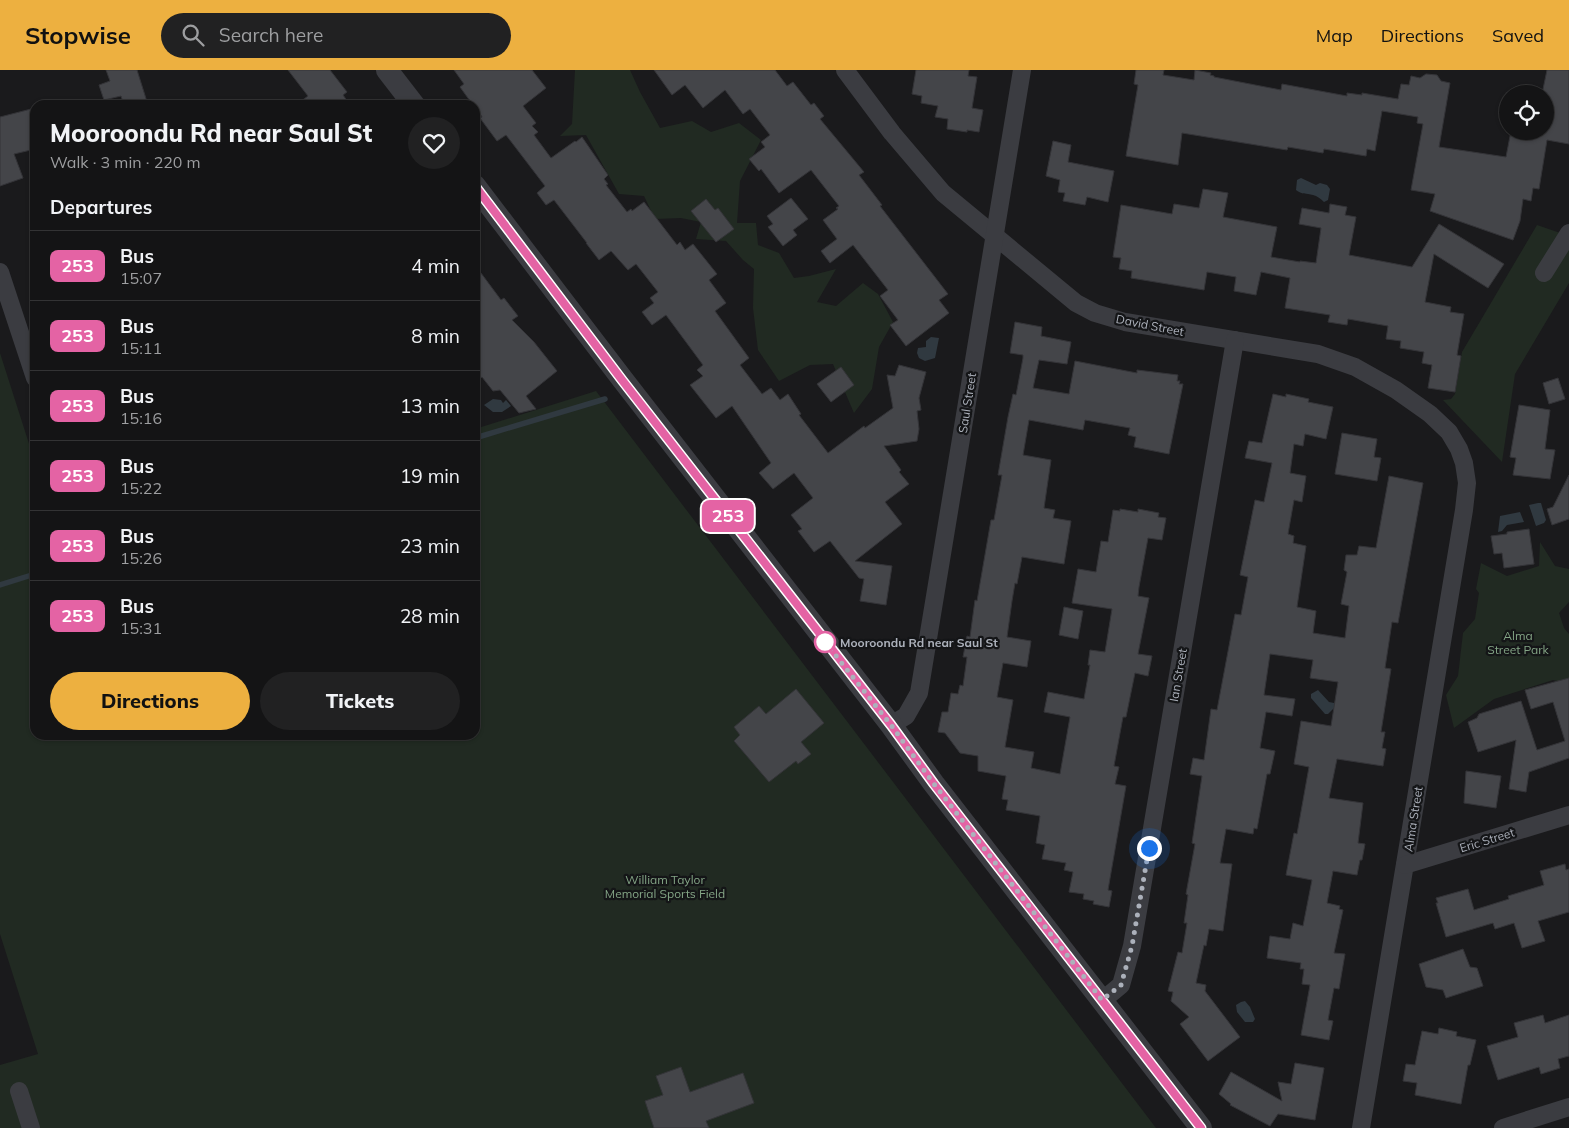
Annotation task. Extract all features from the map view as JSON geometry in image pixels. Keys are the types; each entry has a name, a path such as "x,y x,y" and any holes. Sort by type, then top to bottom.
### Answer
{"street":[{"path":"387,70 410,100"},
{"name":"David Street","path":"845,70 892,133 943,193 1076,303 1094,312 1125,322 1318,354 1355,367 1396,390 1430,414 1449,432 1459,449 1464,463 1467,483 1464,510"},
{"name":"Saul Street","path":"891,725 906,716 919,692 1022,70"},
{"path":"480,193 622,380 891,725 934,784 1201,1128"},
{"path":"1544,273 1569,233"},
{"path":"0,272 30,363"},
{"name":"Ian Street","path":"1102,1000 1121,985 1132,946 1235,340"},
{"name":"Alma Street","path":"1361,1128 1464,510"},
{"name":"Eric Street","path":"1405,864 1569,815"},
{"path":"19,1091 31,1128"},
{"path":"1503,1128 1569,1107"}],"green space":[{"path":"575,70 630,70 660,128 692,121 711,132 739,123 761,140 740,181 737,223 756,223 758,245 779,253 794,278 836,269 817,302 836,306 863,283 878,294 893,322 879,347 872,389 854,413 833,364 810,365 779,381 758,350 753,308 754,269 726,241 696,239 701,222 681,218 655,219 644,196 619,194 586,135 560,136 572,124"},
{"path":"1537,225 1569,236 1569,283 1515,374 1502,462 1443,400 1451,399 1455,394 1462,352"},
{"name":"William Taylor Memorial Sports Field","path":"0,353 30,447 30,740 480,740 480,427 596,391 1156,1128 0,1128 0,1065 38,1054 0,934"},
{"name":"Alma Street Park","path":"1540,542 1555,566 1569,569 1569,602 1559,613 1564,628 1569,634 1569,684 1553,680 1494,699 1454,728 1446,695 1458,676 1463,633 1475,619 1479,593 1476,589 1481,563 1507,576 1539,566"}],"shaded area":[{"path":"1301,178 1316,185 1320,183 1327,185 1330,189 1328,200 1324,202 1311,194 1298,192 1296,190 1297,180"},
{"path":"931,337 939,338 935,358 925,361 919,358 918,348 926,347 926,341"},
{"path":"493,399 501,400 503,403 506,400 511,406 502,412 493,412 484,405"},
{"path":"1541,503 1546,520 1544,523 1536,526 1529,505"},
{"path":"1520,512 1524,522 1507,525 1502,531 1498,532 1500,516"},
{"path":"1318,690 1329,702 1334,703 1336,706 1328,714 1325,714 1311,698 1311,694"},
{"path":"1245,1001 1255,1019 1253,1022 1245,1022 1237,1012 1236,1005"}],"building":[{"path":"106,70 137,70 146,100 122,100 121,96 104,100 99,85 110,81"},
{"path":"288,70 330,70 347,92 343,95 346,100 303,100 308,96"},
{"path":"454,70 532,70 546,88 523,106 536,123 532,126 538,132 534,135 551,158 582,137 608,175 604,179 608,184 606,185 627,212 631,209 632,211 644,202 677,245 680,242 685,250 693,244 717,274 709,280 726,303 715,311 749,358 740,365 762,394 771,388 780,400 788,394 801,414 799,415 828,453 864,426 865,428 893,408 887,375 895,376 899,365 926,372 919,398 921,410 917,411 919,429 917,441 884,446 901,470 899,472 909,484 885,502 902,524 855,561 892,566 886,605 860,601 864,579 859,578 830,541 814,552 798,531 802,529 791,515 813,498 794,473 773,489 759,473 771,463 732,406 716,418 690,385 703,376 697,370 703,365 666,315 652,325 642,312 654,303 650,298 658,292 636,264 628,270 611,251 599,260 554,200 546,205 537,193 545,186 506,135 497,141 480,118 482,117 480,114 480,100 469,100 460,87 464,84"},
{"path":"654,70 775,70 787,86 793,82 811,105 814,103 824,116 820,119 864,172 859,175 882,205 880,206 948,294 939,300 949,313 906,346 890,325 898,320 880,296 888,290 853,245 830,263 821,251 837,239 823,220 838,209 836,208 839,206 811,170 779,193 761,169 759,171 749,159 765,147 761,142 770,135 750,109 743,114 725,90 703,108 685,85 672,95"},
{"path":"916,70 969,70 968,76 977,77 972,108 983,110 979,132 947,129 948,119 935,117 938,106 921,103 922,96 912,94"},
{"path":"1136,70 1164,70 1163,75 1194,80 1195,70 1211,73 1210,75 1214,77 1281,90 1282,84 1347,96 1347,93 1362,95 1362,93 1398,99 1401,84 1409,85 1411,76 1420,78 1426,74 1437,75 1441,81 1450,83 1439,147 1506,157 1509,140 1547,140 1539,189 1533,188 1531,201 1523,199 1520,221 1513,240 1430,211 1435,194 1411,190 1423,124 1417,123 1418,117 1382,111 1375,151 1367,149 1366,156 1324,149 1323,153 1288,147 1287,150 1182,133 1178,165 1126,156 1138,85 1134,84"},
{"path":"1547,70 1569,70 1569,144 1547,140 1554,140 1554,85 1544,85"},
{"path":"30,109 30,150 14,154 23,178 0,186 0,117"},
{"path":"1053,141 1071,145 1068,162 1114,171 1108,202 1087,197 1085,205 1063,201 1065,193 1058,192 1060,180 1046,176"},
{"path":"1203,189 1228,193 1223,217 1277,227 1271,257 1316,263 1321,228 1299,224 1302,208 1329,213 1330,204 1347,207 1345,215 1356,217 1349,255 1412,267 1439,224 1504,264 1488,288 1434,254 1425,302 1451,307 1450,312 1464,314 1457,355 1461,356 1455,392 1428,388 1432,365 1422,363 1424,352 1400,348 1401,341 1386,339 1388,326 1348,319 1347,325 1328,322 1330,315 1285,308 1290,278 1261,272 1256,295 1234,291 1236,277 1207,272 1204,290 1131,278 1132,271 1119,269 1121,258 1113,257 1121,205 1172,214 1174,204 1199,208"},
{"path":"791,198 808,219 793,230 797,235 783,246 768,227 773,224 767,216"},
{"path":"706,199 715,210 718,208 734,229 716,242 691,211"},
{"path":"480,272 501,300 504,298 518,316 512,320 534,342 557,371 526,396 536,409 519,413 500,390 493,391 482,377 480,379"},
{"path":"1015,322 1042,327 1041,336 1071,342 1067,364 1039,360 1033,388 1069,394 1075,361 1137,373 1137,370 1178,375 1177,381 1180,381 1179,384 1183,384 1169,454 1134,447 1136,437 1128,435 1130,428 1085,420 1083,430 1029,420 1023,455 1051,460 1044,508 1055,510 1053,518 1071,521 1064,564 1022,557 1012,601 1007,637 1031,641 1027,667 1003,663 997,697 1013,700 1005,747 1034,752 1031,768 1060,774 1070,717 1044,712 1048,692 1084,699 1090,665 1088,665 1090,650 1105,652 1112,609 1072,603 1078,569 1096,572 1101,541 1108,542 1113,510 1120,511 1120,509 1138,512 1138,509 1159,513 1158,517 1166,518 1162,540 1148,538 1139,587 1138,596 1149,598 1138,654 1152,656 1148,676 1135,673 1126,717 1123,717 1114,766 1119,767 1115,784 1126,786 1108,890 1112,891 1109,907 1093,904 1094,901 1083,899 1084,894 1069,892 1073,872 1064,870 1066,863 1042,859 1045,845 1036,843 1040,816 1006,810 1008,800 1002,799 1006,776 978,771 978,756 960,753 945,733 938,732 942,712 948,712 951,693 958,694 960,685 963,686 967,657 963,657 967,636 970,637 975,600 977,601 991,520 994,520 1002,475 998,475 1008,417 1013,394 1016,395 1023,358 1023,355 1010,353"},
{"path":"841,367 854,385 831,402 817,384"},
{"path":"1558,378 1565,399 1549,404 1543,383"},
{"path":"1273,394 1286,397 1286,394 1309,399 1308,402 1333,407 1326,439 1305,434 1303,446 1294,444 1290,473 1306,476 1302,502 1294,500 1288,534 1294,536 1293,543 1306,546 1297,607 1316,611 1313,633 1345,638 1349,606 1341,604 1347,572 1344,570 1346,555 1357,555 1359,546 1376,548 1389,476 1423,483 1398,623 1392,622 1385,668 1391,669 1381,732 1385,732 1382,748 1386,749 1383,766 1337,759 1329,798 1363,803 1358,843 1365,844 1357,875 1333,871 1327,903 1340,906 1339,909 1343,910 1334,953 1345,954 1339,989 1334,988 1328,1020 1333,1021 1329,1040 1301,1035 1310,985 1302,984 1304,969 1300,969 1301,963 1267,958 1270,936 1290,939 1293,923 1303,926 1312,880 1286,875 1294,833 1297,834 1309,767 1294,764 1301,721 1331,726 1338,682 1310,678 1313,660 1270,654 1264,695 1295,699 1292,716 1266,712 1260,748 1275,751 1270,774 1267,774 1257,829 1254,828 1253,834 1226,829 1220,863 1232,864 1223,931 1209,929 1196,983 1206,985 1205,991 1240,1037 1208,1061 1180,1024 1189,1017 1171,1001 1173,992 1168,991 1178,952 1182,953 1187,923 1184,923 1188,895 1186,894 1195,844 1192,843 1202,776 1190,774 1193,758 1204,760 1211,709 1217,710 1235,614 1241,615 1248,577 1240,575 1255,500 1264,502 1272,463 1245,458 1249,441 1262,443"},
{"path":"1519,405 1550,410 1545,449 1555,450 1550,479 1513,475 1516,458 1510,457"},
{"path":"1342,433 1377,439 1374,457 1381,458 1377,481 1335,474"},
{"path":"1569,475 1569,519 1552,525 1547,509 1553,507"},
{"path":"1529,529 1534,564 1504,568 1502,553 1494,554 1491,536"},
{"path":"1064,607 1083,611 1078,639 1059,635"},
{"path":"1569,678 1569,758 1529,772 1526,792 1509,789 1516,740 1478,752 1468,722 1477,718 1479,714 1521,701 1537,750 1565,741 1553,702 1531,709 1525,690"},
{"path":"796,689 824,723 801,742 811,754 798,764 796,761 769,782 734,741 740,735 734,727 759,706 766,714"},
{"path":"1466,771 1501,776 1496,808 1464,803"},
{"path":"1565,864 1566,870 1569,869 1569,912 1538,921 1545,941 1522,948 1514,923 1495,929 1493,923 1446,937 1436,898 1468,889 1474,910 1509,899 1508,896 1544,885 1540,871"},
{"path":"1463,949 1470,967 1477,968 1483,986 1446,998 1443,990 1426,987 1419,964"},
{"path":"1543,1015 1545,1023 1569,1015 1569,1056 1558,1059 1560,1068 1541,1074 1539,1067 1498,1080 1487,1046 1518,1037 1514,1023"},
{"path":"1439,1028 1457,1032 1456,1036 1476,1040 1470,1065 1468,1065 1461,1104 1415,1095 1417,1083 1403,1081 1406,1064 1415,1065 1422,1031 1438,1034"},
{"path":"1295,1063 1324,1068 1315,1120 1278,1114 1270,1126 1230,1105 1219,1094 1231,1072 1282,1101 1278,1082 1291,1084"},
{"path":"681,1067 690,1092 743,1073 754,1103 706,1121 709,1128 654,1128 645,1101 663,1095 656,1076"}],"waterway":[{"path":"480,436 605,399"},
{"path":"0,585 30,576"}],"bus line":[{"name":"253","path":"480,193 622,380 891,725 934,784 1201,1128"}],"place":[{"name":"Mooroondu Rd near Saul St","path":"825,642"}],"route":[{"path":"825,642 1102,1000 1121,985 1132,946 1149,848"}]}
